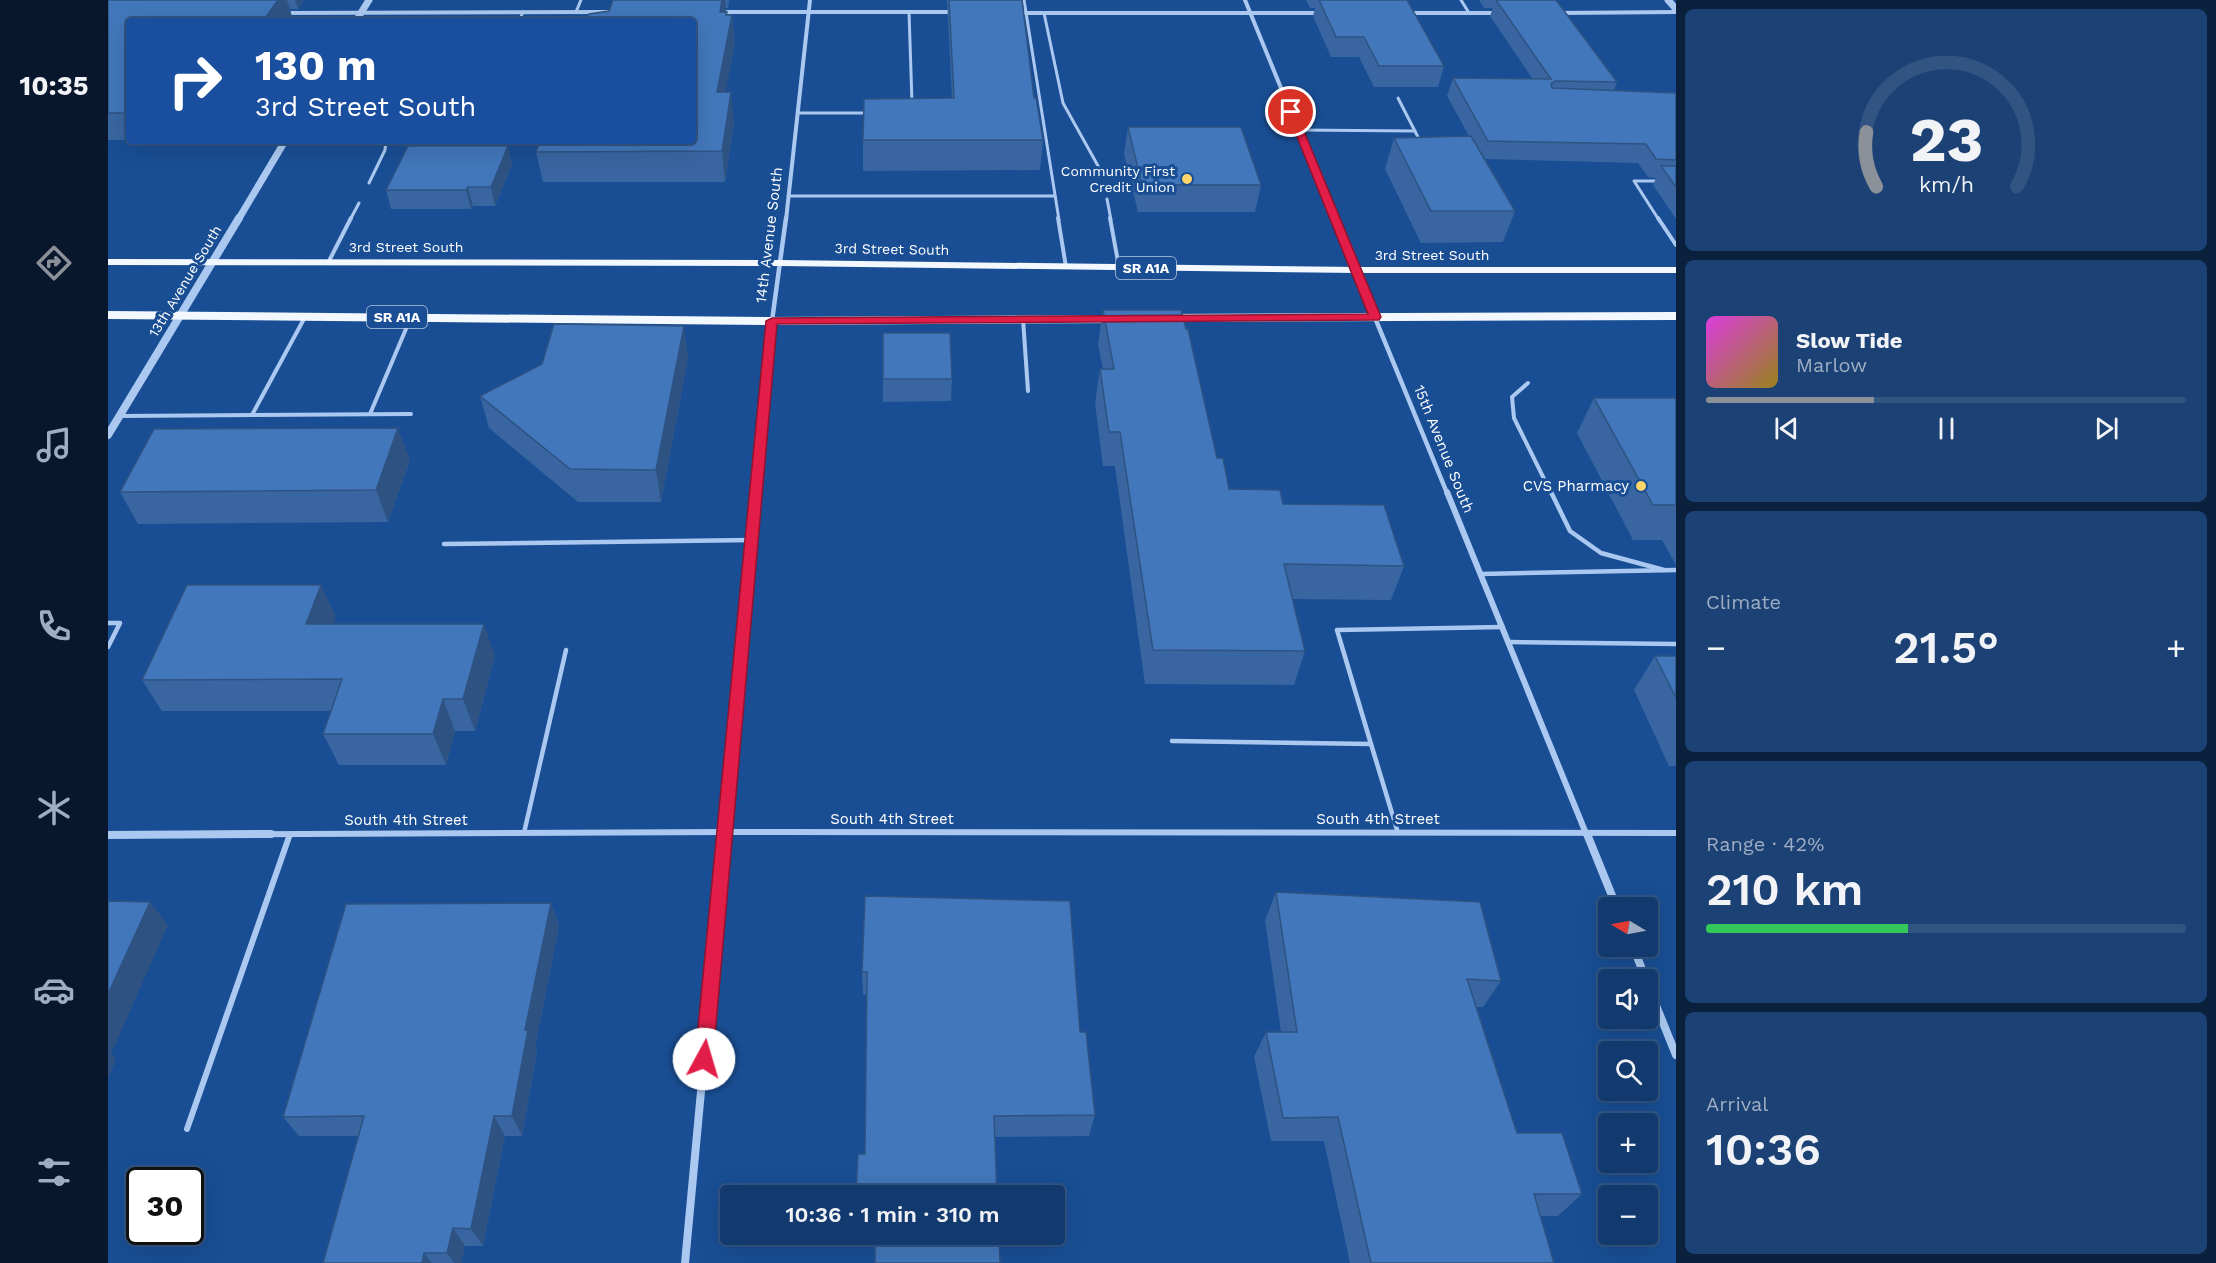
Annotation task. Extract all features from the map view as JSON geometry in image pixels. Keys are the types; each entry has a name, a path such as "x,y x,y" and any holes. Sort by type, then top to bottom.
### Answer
{"main road":[{"name":"3rd Street South","path":"108,262 781,263 1357,270 1676,270"},
{"name":"SR A1A","path":"108,315 772,321 1676,316"}],"street":[{"path":"358,18 369,0"},
{"name":"14th Avenue South","path":"685,1263 772,321 781,263 810,0"},
{"name":"15th Avenue South","path":"1245,0 1613,897"},
{"path":"1668,0 1676,10"},
{"path":"1549,13 1676,10"},
{"path":"282,13 611,12"},
{"path":"716,12 968,13"},
{"path":"1014,13 1331,14"},
{"path":"1400,13 1503,13"},
{"name":"13th Avenue South","path":"108,435 283,144"},
{"name":"South 4th Street","path":"108,835 726,832 1676,832"},
{"path":"1658,1011 1676,1055"}],"lane":[{"path":"576,12 581,0"},
{"path":"1024,0 1066,267"},
{"path":"1461,0 1469,13"},
{"path":"520,18 523,12"},
{"path":"909,12 913,114"},
{"path":"1044,13 1063,103 1102,173"},
{"path":"1398,98 1422,146"},
{"path":"798,113 878,113"},
{"path":"1298,130 1415,131"},
{"path":"369,183 386,144"},
{"path":"1665,182 1634,181 1676,245"},
{"path":"788,196 1055,196"},
{"path":"1107,199 1119,267"},
{"path":"328,261 359,203"},
{"path":"252,415 305,316"},
{"path":"370,414 411,317"},
{"path":"1023,320 1028,391"},
{"path":"1528,383 1512,397 1514,418 1570,531 1601,553 1664,570"},
{"path":"119,416 411,414"},
{"path":"444,544 752,540"},
{"path":"1480,574 1676,570"},
{"path":"108,623 120,623 108,647"},
{"path":"1398,833 1337,630 1503,627"},
{"path":"1509,642 1676,644"},
{"path":"524,833 566,650"},
{"path":"1172,741 1371,744"},
{"path":"188,1130 290,834"}],"building":[{"path":"108,0 278,0 265,18 126,18 126,113 108,113"},
{"path":"613,0 722,0 720,12 732,15 717,92 731,92 722,151 536,152 539,144 696,144 696,18 587,18 589,14 609,11"},
{"path":"949,0 1022,0 1034,98 1036,98 1043,140 863,140 864,99 954,98"},
{"path":"1319,0 1407,0 1444,66 1379,66 1364,37 1336,37"},
{"path":"1496,0 1556,0 1617,82 1555,81 1551,84 1552,88 1676,93 1676,160 1656,159 1646,144 1488,141 1453,78 1551,79"},
{"path":"1128,127 1241,127 1261,185 1142,185"},
{"path":"1471,136 1515,211 1431,211 1394,138"},
{"path":"408,146 508,146 491,187 468,187 466,190 386,190"},
{"path":"1661,166 1676,166 1676,187"},
{"path":"1103,310 1181,310 1186,329 1188,329 1217,458 1223,458 1229,489 1280,490 1283,504 1384,505 1404,566 1284,564 1305,651 1153,650 1120,432 1109,432 1100,369 1114,369"},
{"path":"554,324 684,326 656,470 570,469 480,396 542,364"},
{"path":"883,333 950,333 952,379 883,379"},
{"path":"1594,398 1676,398 1676,505 1653,505"},
{"path":"398,428 376,490 120,492 154,429"},
{"path":"187,585 321,585 306,624 484,624 463,699 443,699 433,734 323,734 342,679 142,680"},
{"path":"1655,656 1676,656 1676,698"},
{"path":"1276,892 1480,902 1501,981 1467,979 1517,1133 1562,1133 1582,1194 1534,1194 1554,1263 1371,1263 1338,1117 1283,1118 1266,1032 1297,1032"},
{"path":"865,896 1070,901 1080,1032 1086,1032 1095,1115 994,1116 997,1185 856,1185 858,1154 865,1154 867,972 862,972"},
{"path":"108,901 150,902 108,994"},
{"path":"551,903 525,1030 528,1030 512,1116 494,1116 471,1229 453,1228 447,1253 424,1253 422,1263 323,1263 364,1116 283,1117 346,904"},
{"path":"875,1245 999,1245 1000,1263 875,1263"}],"place":[{"name":"Community First Credit Union","path":"1187,179"},
{"name":"CVS Pharmacy","path":"1641,486"}],"route":[{"path":"704,1059 772,321 1375,317 1291,112"}]}
